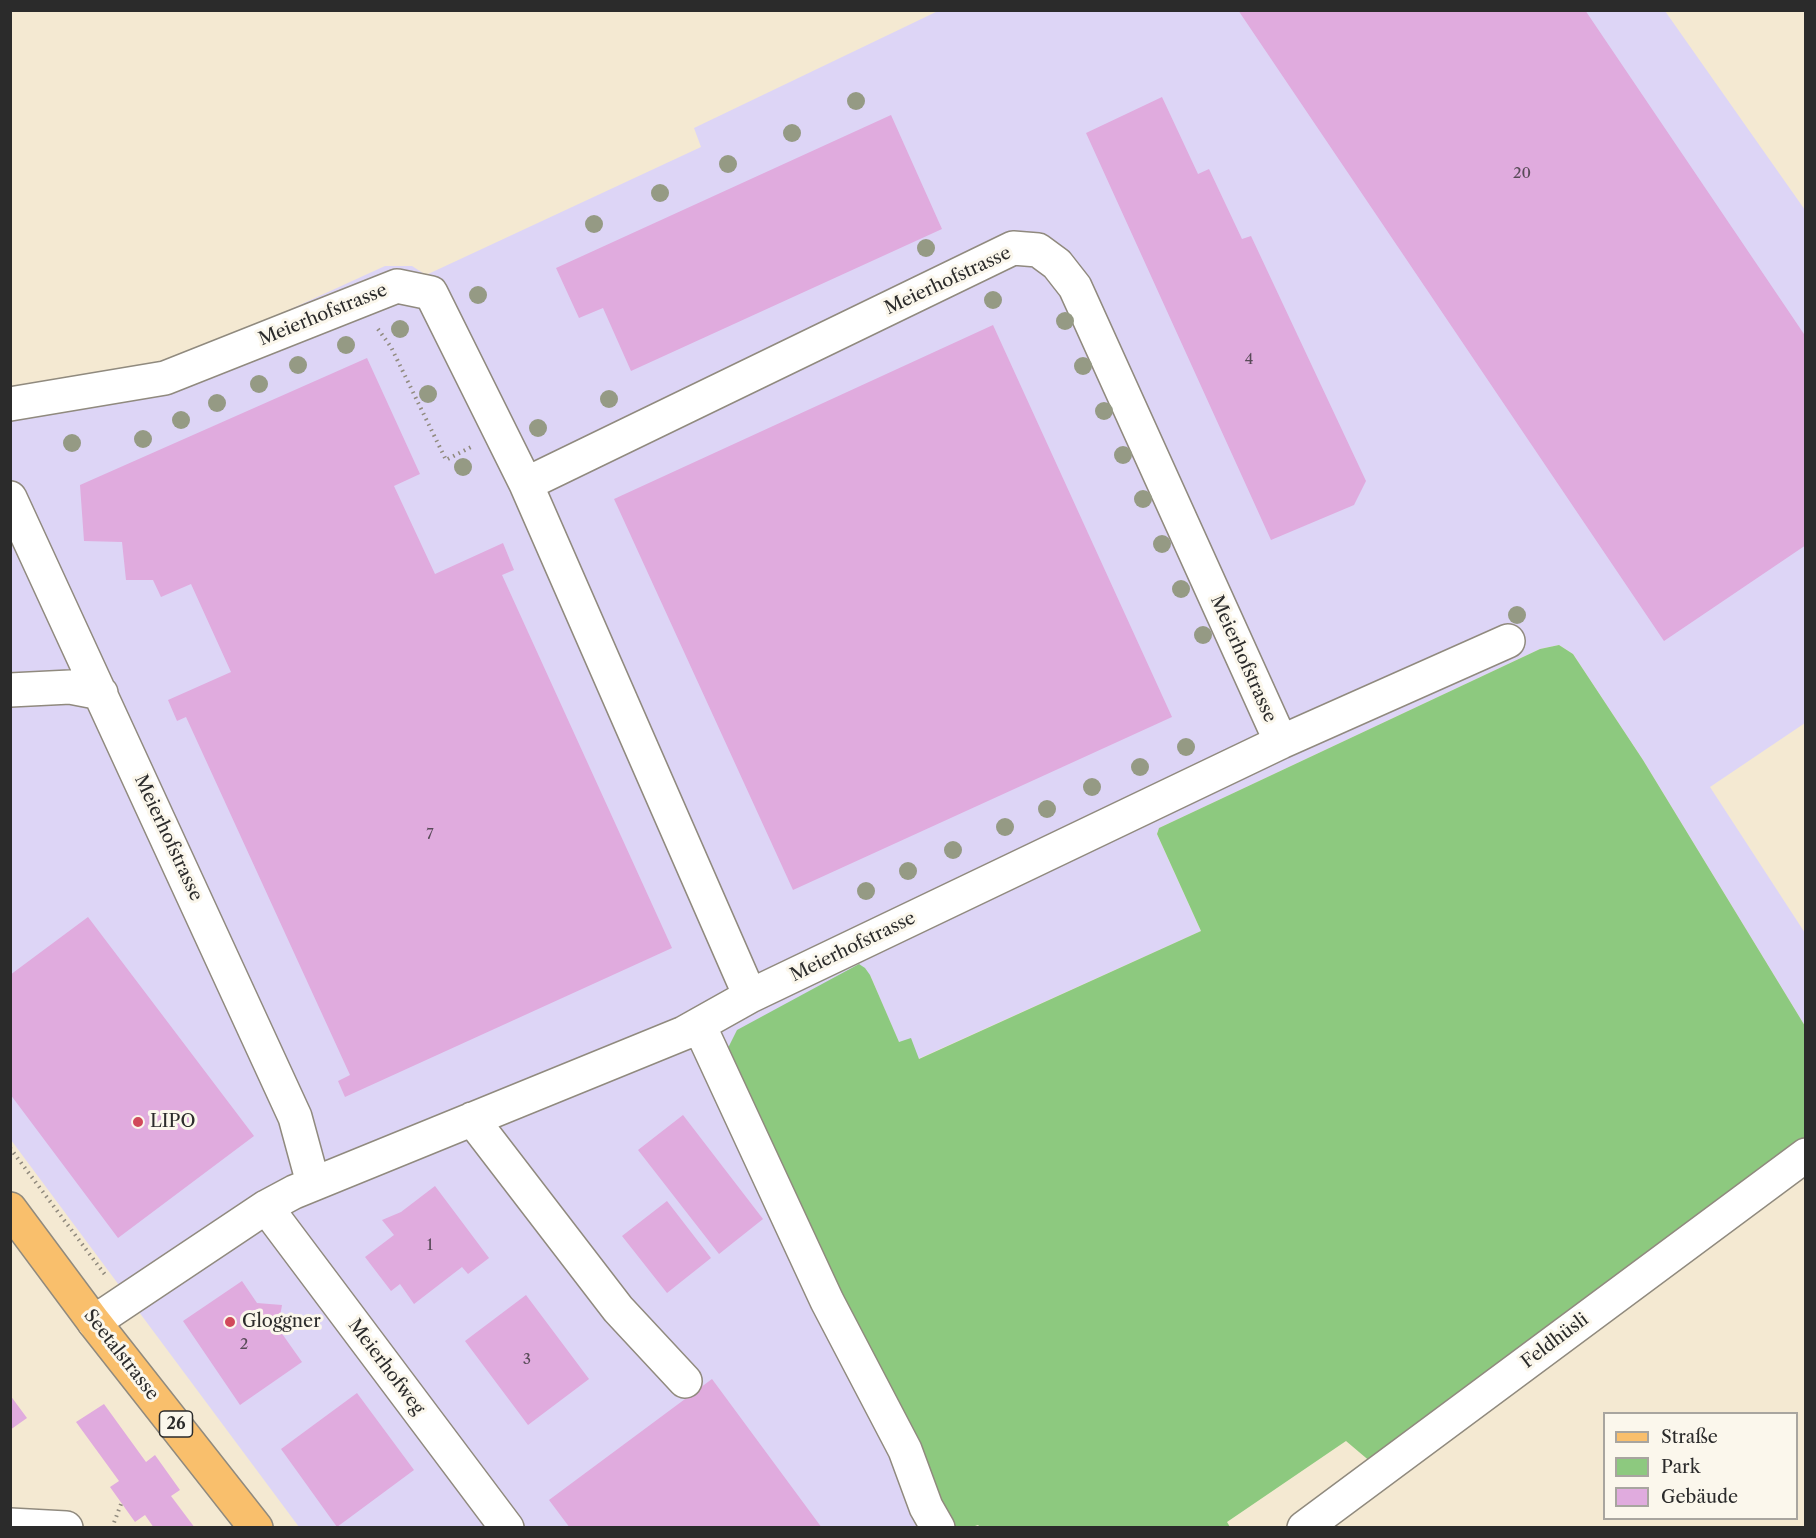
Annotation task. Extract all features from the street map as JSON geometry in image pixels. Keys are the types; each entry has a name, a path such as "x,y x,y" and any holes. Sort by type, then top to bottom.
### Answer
{"main road":[{"name":"Seetalstrasse","path":"10,1209 94,1322 256,1527"}],"street":[{"name":"Meierhofstrasse","path":"526,484 1013,248 1038,250 1057,264 1075,287 1281,742"},
{"name":"Meierhofstrasse","path":"10,404 165,378 396,286 432,293 526,484 750,996"},
{"name":"Meierhofstrasse","path":"10,498 295,1118 313,1183"},
{"name":"Meierhofstrasse","path":"94,1322 266,1207 294,1191 684,1033 750,996 1281,742 1508,640"},
{"path":"10,690 70,687 101,693"},
{"path":"699,1025 822,1290 905,1450 926,1507 938,1527"},
{"path":"472,1119 618,1309 685,1381"},
{"name":"Feldhüsli","path":"1304,1527 1806,1155"},
{"name":"Meierhofweg","path":"266,1207 507,1527"},
{"path":"10,1525 66,1527"}],"path":[{"path":"374,327 392,347 446,460 501,432"},
{"path":"112,1527 121,1504"}],"shaded area":[{"path":"938,11 1665,11 1805,210 1805,723 1710,787 1805,933 1805,1026 1643,760 1573,654 1559,645 1540,649 1159,828 1157,834 1201,931 918,1059 899,1043 870,975 949,1527 299,1527 11,1140 11,388 171,362 385,266 412,266 426,275 701,147 694,128"}],"green space":[{"path":"1559,645 1573,654 1643,760 1805,1026 1805,1145 1372,1463 1346,1441 1227,1522 1230,1527 981,1528 978,1525 949,1527 725,1054 737,1030 859,964 870,975 899,1042 911,1038 919,1059 1201,931 1157,834 1159,828 1540,649"}],"building":[{"path":"1238,10 1585,10 1806,337 1806,545 1664,641"},
{"path":"1162,97 1198,174 1209,169 1242,239 1251,236 1366,481 1354,505 1271,540 1086,133"},
{"path":"891,115 942,229 631,371 603,308 579,318 556,268"},
{"path":"993,325 1172,717 793,890 614,499"},
{"path":"367,358 420,474 394,486 435,574 503,543 514,570 502,575 672,948 345,1097 338,1081 350,1075 186,717 177,721 168,700 231,672 191,584 161,597 153,580 126,580 122,542 84,541 80,485"},
{"path":"88,917 254,1136 118,1238 10,1094 10,975"},
{"path":"683,1115 763,1219 719,1254 638,1150"},
{"path":"435,1186 489,1258 468,1274 462,1267 414,1304 400,1284 391,1291 365,1257 394,1235 382,1220 401,1212"},
{"path":"667,1201 711,1258 667,1293 622,1236"},
{"path":"242,1281 257,1303 282,1305 278,1328 302,1362 240,1405 183,1321"},
{"path":"526,1295 589,1379 528,1425 465,1341"},
{"path":"712,1379 822,1528 570,1528 549,1500"},
{"path":"357,1393 414,1470 337,1527 281,1449"},
{"path":"10,1395 27,1418 10,1430"},
{"path":"104,1404 146,1462 155,1455 180,1490 171,1496 195,1528 154,1528 145,1515 135,1522 110,1487 119,1481 76,1422"}],"place":[{"name":"LIPO","path":"138,1122"},
{"name":"Gloggner","path":"230,1322"}]}
